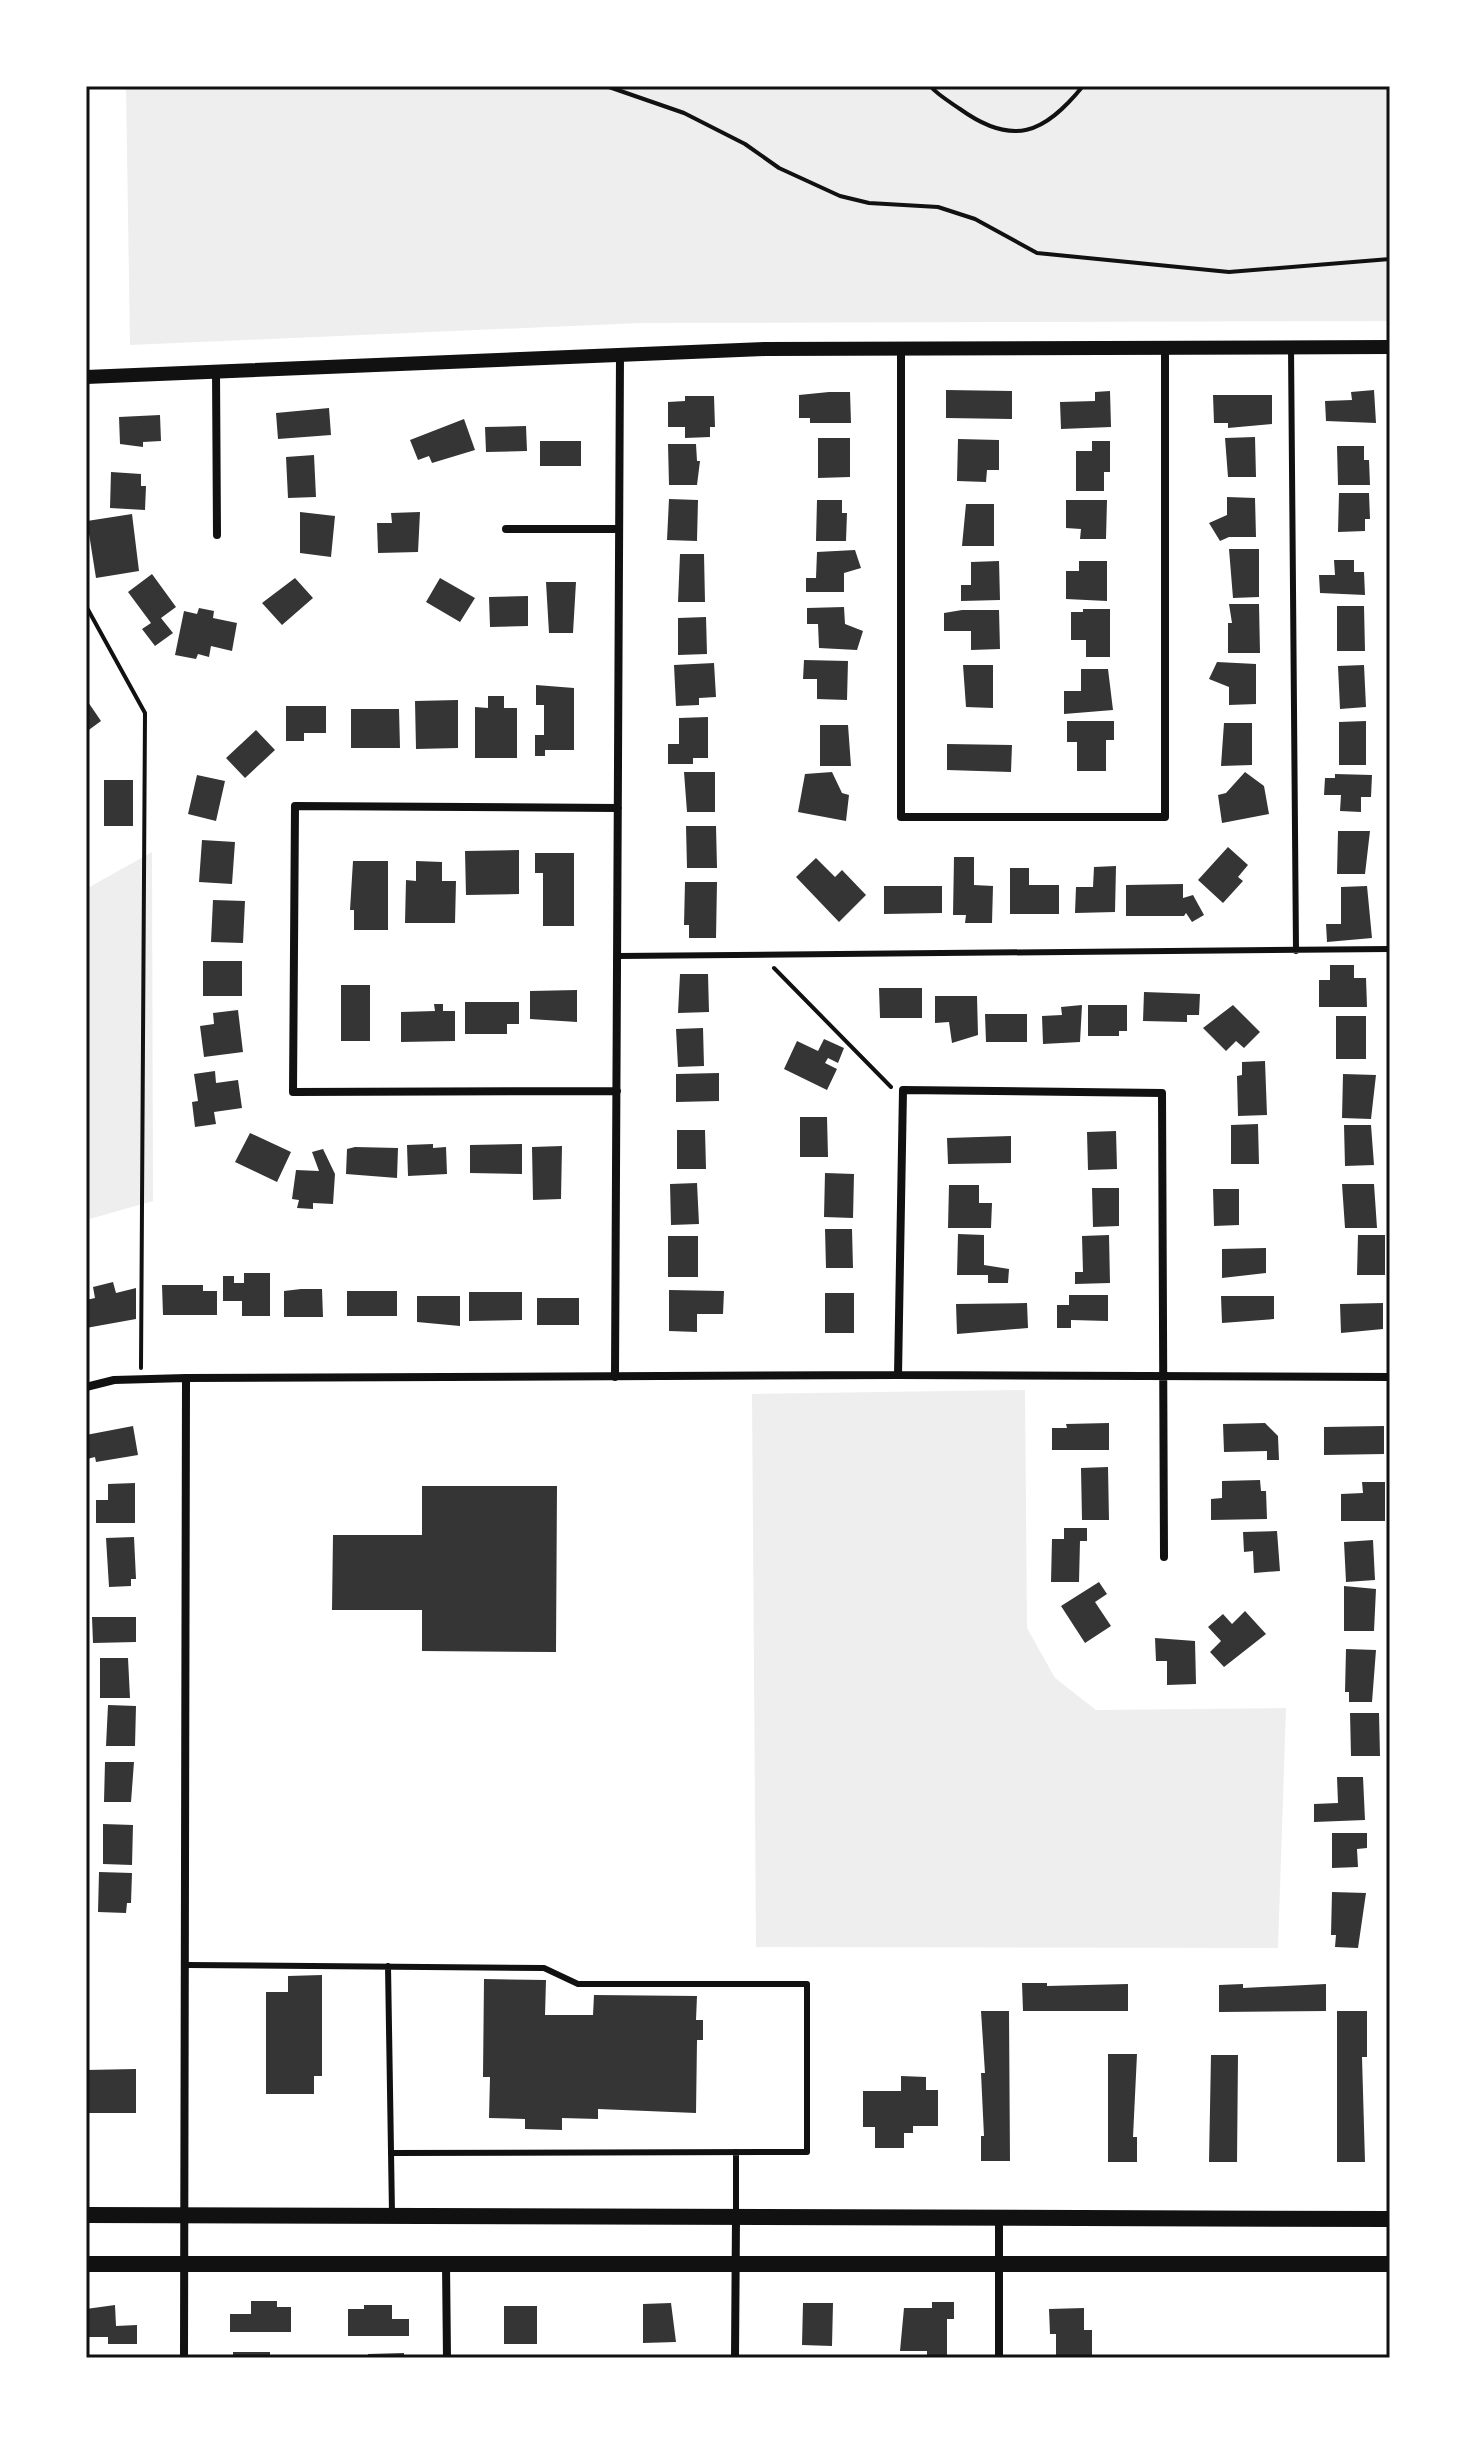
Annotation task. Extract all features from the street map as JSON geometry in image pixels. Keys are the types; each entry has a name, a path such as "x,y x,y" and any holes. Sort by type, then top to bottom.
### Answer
{"main road":[{"path":"86,2215 1390,2219"},
{"path":"86,2264 1390,2264"}],"street":[{"path":"901,347 901,817 1165,817 1165,347"},
{"path":"86,377 901,347 1390,347"},
{"path":"615,1377 620,355"},
{"path":"216,371 217,535"},
{"path":"506,529 619,529"},
{"path":"617,1091 293,1092 293,1061 295,806 618,808"},
{"path":"898,1375 903,1090 1162,1093 1164,1557"},
{"path":"86,1387 114,1380 186,1378 898,1375 1390,1377"},
{"path":"184,2358 187,2216 186,1378"},
{"path":"735,2358 736,2217"},
{"path":"999,2218 999,2358"},
{"path":"446,2263 447,2358"}],"lane":[{"path":"1291,347 1296,951"},
{"path":"618,956 1390,949"},
{"path":"187,1965 544,1968 578,1984 807,1984 807,2152 391,2153"},
{"path":"388,1966 392,2217"},
{"path":"736,2152 736,2217"}],"path":[{"path":"930,86 972,118 992,129 1011,132 1036,129 1050,121 1083,86"},
{"path":"609,87 684,113 745,144 779,168 840,196 869,203 938,207 975,219 1037,253 1229,272 1390,259"},
{"path":"86,606 145,713 141,1380"},
{"path":"761,955 894,1090 903,1090"}],"shaded area":[{"path":"126,86 1390,86 1390,321 640,323 130,345"},
{"path":"152,852 153,1201 86,1220 86,889"},
{"path":"1025,1390 1027,1628 1055,1678 1096,1710 1286,1708 1278,1948 756,1947 752,1394"}],"building":[{"path":"946,390 1012,391 1012,419 946,418"},
{"path":"1374,390 1376,423 1326,421 1325,401 1352,400 1351,392"},
{"path":"1110,391 1111,427 1061,429 1060,402 1095,401 1095,392"},
{"path":"850,392 851,423 810,423 810,418 799,418 799,395"},
{"path":"1213,395 1272,395 1272,424 1228,428 1228,423 1214,423"},
{"path":"685,396 714,396 715,427 710,427 710,437 685,438 685,427 668,427 668,402 685,401"},
{"path":"329,408 331,435 278,439 276,413"},
{"path":"160,415 161,441 143,442 143,447 120,444 119,417"},
{"path":"464,419 475,450 432,463 429,456 418,460 410,440"},
{"path":"526,426 527,451 486,452 485,427"},
{"path":"1255,437 1256,477 1228,477 1225,438"},
{"path":"818,438 850,438 850,477 818,478"},
{"path":"958,439 999,440 999,470 987,470 986,482 957,481"},
{"path":"540,441 581,441 581,466 540,466"},
{"path":"1092,441 1110,441 1110,472 1104,472 1104,491 1076,491 1076,451 1092,451"},
{"path":"668,444 696,444 697,461 700,461 697,485 669,485"},
{"path":"1337,446 1364,446 1364,460 1369,460 1370,485 1338,485"},
{"path":"314,455 316,497 288,498 286,457"},
{"path":"111,472 141,474 141,486 146,486 145,510 110,508"},
{"path":"1339,493 1369,493 1370,519 1365,519 1365,531 1338,532"},
{"path":"1227,497 1255,498 1256,537 1229,537 1220,541 1209,523 1227,515"},
{"path":"669,499 698,500 697,541 667,540"},
{"path":"817,500 842,500 842,513 847,513 846,541 816,541"},
{"path":"1066,500 1107,500 1106,539 1080,539 1081,529 1066,528"},
{"path":"966,504 994,504 994,546 962,546"},
{"path":"300,512 335,516 331,557 300,553"},
{"path":"420,512 418,552 378,553 377,523 392,523 391,513"},
{"path":"132,514 139,571 96,578 87,521"},
{"path":"1229,549 1259,549 1259,597 1233,598"},
{"path":"855,550 861,568 844,573 844,592 806,592 806,578 816,578 817,552"},
{"path":"680,554 704,554 705,602 678,602"},
{"path":"1334,560 1354,560 1354,572 1364,572 1365,595 1320,593 1319,575 1335,575"},
{"path":"999,561 1000,600 961,601 961,585 971,585 971,562"},
{"path":"1079,561 1107,561 1107,601 1066,599 1066,571 1079,571"},
{"path":"152,574 176,607 161,618 173,633 155,646 142,629 151,623 128,592"},
{"path":"295,578 313,598 282,625 262,603"},
{"path":"440,578 475,598 460,622 426,602"},
{"path":"546,582 576,582 573,633 549,633"},
{"path":"528,596 528,626 490,627 489,597"},
{"path":"1229,604 1259,604 1260,653 1228,653 1228,623 1232,623"},
{"path":"1337,606 1364,606 1365,651 1337,651"},
{"path":"844,607 845,624 863,631 857,650 819,648 818,624 807,624 807,608"},
{"path":"199,608 214,611 213,618 237,623 232,651 211,646 209,657 198,654 196,659 175,655 184,611 197,614"},
{"path":"1083,609 1110,609 1110,657 1086,657 1086,640 1071,640 1071,612 1083,612"},
{"path":"999,610 1000,649 971,650 971,631 944,631 944,613"},
{"path":"706,617 707,654 678,655 678,618"},
{"path":"804,660 848,661 847,700 817,699 817,679 803,679"},
{"path":"1217,662 1256,664 1256,704 1229,705 1229,687 1209,679"},
{"path":"714,663 716,697 699,698 699,705 676,706 674,665"},
{"path":"963,665 993,665 993,708 966,707"},
{"path":"1364,665 1366,707 1340,709 1338,666"},
{"path":"1081,669 1108,669 1113,710 1064,714 1064,691 1081,691"},
{"path":"536,685 574,688 574,750 545,750 545,756 535,756 535,735 544,735 544,705 536,705"},
{"path":"488,696 504,696 504,708 517,708 517,758 475,758 475,707 488,708"},
{"path":"86,699 101,721 86,732"},
{"path":"458,700 458,748 416,749 415,701"},
{"path":"286,706 326,706 326,733 304,733 304,741 286,741"},
{"path":"351,709 399,709 400,748 351,748"},
{"path":"708,717 708,758 693,758 693,764 668,764 668,744 679,744 679,718"},
{"path":"1067,721 1114,721 1114,740 1106,740 1106,771 1077,771 1077,742 1067,742"},
{"path":"1366,721 1366,765 1339,765 1339,722"},
{"path":"1224,723 1252,723 1252,765 1221,766"},
{"path":"820,725 848,725 851,766 820,766"},
{"path":"256,730 275,750 245,778 226,758"},
{"path":"947,744 1012,745 1011,772 947,770"},
{"path":"684,772 715,772 715,812 687,812"},
{"path":"832,772 842,793 849,795 846,821 798,812 805,774"},
{"path":"1245,772 1264,786 1269,814 1222,823 1218,795 1226,793"},
{"path":"1335,774 1372,775 1371,797 1361,797 1361,812 1340,811 1341,795 1324,795 1325,778 1335,778"},
{"path":"197,775 225,781 216,821 188,814"},
{"path":"104,780 133,780 133,826 104,826"},
{"path":"686,826 716,826 717,868 687,868"},
{"path":"1338,831 1370,831 1365,874 1337,874"},
{"path":"202,840 235,842 232,884 199,882"},
{"path":"1228,847 1248,865 1238,877 1243,881 1223,903 1198,880"},
{"path":"519,850 519,894 466,895 465,851"},
{"path":"535,853 574,853 574,926 543,926 543,873 535,873"},
{"path":"954,857 974,857 974,885 993,886 992,923 965,923 966,915 953,915"},
{"path":"816,858 835,877 842,870 866,895 839,922 796,877"},
{"path":"353,861 388,861 388,930 354,930 354,910 350,910"},
{"path":"416,861 442,862 442,881 456,881 455,923 405,923 406,880 416,881"},
{"path":"1116,866 1115,912 1075,913 1076,887 1093,887 1094,867"},
{"path":"1010,868 1029,868 1029,885 1059,885 1059,914 1010,914"},
{"path":"685,882 717,882 716,938 689,938 689,925 684,925"},
{"path":"1183,884 1183,898 1193,895 1204,915 1192,922 1186,913 1184,916 1126,916 1126,885"},
{"path":"884,886 942,886 942,913 884,914"},
{"path":"1367,886 1372,938 1327,942 1326,924 1341,924 1341,887"},
{"path":"213,900 245,901 243,943 211,942"},
{"path":"203,961 242,961 242,996 203,996"},
{"path":"1330,965 1354,965 1354,978 1366,978 1367,1007 1319,1007 1319,980 1330,980"},
{"path":"680,974 708,974 709,1012 678,1013"},
{"path":"341,985 370,985 370,1041 341,1041"},
{"path":"879,988 922,988 922,1018 880,1018"},
{"path":"577,990 577,1022 530,1019 530,991"},
{"path":"1144,992 1200,994 1199,1015 1187,1015 1187,1022 1143,1021"},
{"path":"935,996 977,996 978,1035 952,1043 949,1022 935,1023"},
{"path":"465,1002 519,1002 519,1024 507,1024 507,1034 465,1034"},
{"path":"434,1004 443,1004 443,1011 455,1011 455,1041 401,1042 401,1012 435,1011"},
{"path":"1082,1005 1080,1042 1043,1044 1042,1016 1062,1015 1061,1007"},
{"path":"1088,1005 1127,1005 1127,1031 1119,1031 1119,1036 1088,1036"},
{"path":"1233,1005 1260,1032 1244,1048 1236,1041 1226,1051 1203,1028"},
{"path":"238,1010 243,1052 204,1057 200,1026 214,1024 213,1013"},
{"path":"985,1014 1027,1014 1027,1042 986,1042"},
{"path":"1336,1016 1366,1016 1366,1059 1336,1059"},
{"path":"703,1028 704,1066 678,1067 676,1029"},
{"path":"824,1039 844,1048 838,1063 828,1058 825,1063 837,1069 827,1090 784,1069 797,1041 818,1051"},
{"path":"1265,1061 1267,1115 1238,1116 1237,1076 1242,1075 1242,1062"},
{"path":"215,1071 216,1083 238,1080 242,1108 214,1112 216,1124 195,1127 192,1102 198,1101 194,1074"},
{"path":"719,1073 719,1101 676,1102 676,1074"},
{"path":"1343,1074 1376,1075 1371,1119 1342,1118"},
{"path":"800,1117 827,1117 828,1157 800,1157"},
{"path":"1258,1124 1259,1164 1231,1164 1231,1125"},
{"path":"1344,1125 1371,1125 1374,1165 1345,1166"},
{"path":"677,1130 705,1130 706,1169 677,1169"},
{"path":"1116,1131 1117,1169 1088,1170 1087,1132"},
{"path":"250,1133 291,1152 277,1182 235,1162"},
{"path":"1011,1136 1011,1163 948,1164 947,1138"},
{"path":"433,1144 433,1148 446,1147 447,1174 408,1176 407,1145"},
{"path":"522,1144 522,1174 470,1173 470,1145"},
{"path":"562,1146 561,1199 533,1200 532,1147"},
{"path":"398,1148 397,1178 346,1174 347,1149"},
{"path":"323,1149 335,1174 333,1204 313,1203 313,1209 297,1208 299,1200 292,1199 296,1170 319,1171 312,1152"},
{"path":"825,1173 854,1174 853,1218 824,1217"},
{"path":"697,1183 699,1224 671,1225 670,1184"},
{"path":"1342,1184 1374,1184 1377,1228 1345,1228"},
{"path":"949,1185 979,1185 979,1203 992,1203 991,1228 948,1228"},
{"path":"1092,1188 1119,1188 1119,1226 1093,1227"},
{"path":"1213,1189 1239,1189 1239,1225 1214,1226"},
{"path":"825,1229 852,1229 853,1268 826,1268"},
{"path":"958,1234 984,1235 984,1265 1009,1269 1008,1283 988,1283 988,1275 957,1275"},
{"path":"1109,1235 1110,1283 1075,1284 1075,1272 1083,1272 1082,1236"},
{"path":"1358,1235 1385,1235 1385,1275 1357,1275"},
{"path":"668,1236 698,1236 698,1277 668,1277"},
{"path":"1266,1248 1266,1273 1222,1278 1222,1249"},
{"path":"244,1273 270,1273 270,1316 242,1316 242,1301 223,1301 223,1276 234,1276 234,1283 244,1283"},
{"path":"113,1282 116,1293 136,1288 136,1319 86,1328 86,1300 95,1298 93,1287"},
{"path":"162,1285 203,1285 203,1291 217,1291 217,1315 163,1315"},
{"path":"322,1289 323,1317 284,1317 284,1291"},
{"path":"669,1290 724,1291 723,1314 697,1314 697,1332 669,1331"},
{"path":"347,1291 397,1291 397,1316 347,1316"},
{"path":"469,1292 522,1292 522,1320 469,1321"},
{"path":"825,1293 854,1293 854,1333 825,1333"},
{"path":"1069,1295 1108,1295 1108,1321 1071,1320 1071,1328 1057,1328 1057,1305 1069,1305"},
{"path":"417,1296 460,1296 460,1326 417,1322"},
{"path":"1221,1296 1274,1296 1274,1319 1222,1323"},
{"path":"537,1298 579,1298 579,1325 537,1325"},
{"path":"1027,1303 1028,1328 957,1334 956,1304"},
{"path":"1383,1303 1383,1329 1341,1333 1340,1304"},
{"path":"1109,1423 1109,1450 1052,1450 1052,1428 1067,1428 1066,1424"},
{"path":"1265,1423 1278,1436 1279,1460 1267,1460 1267,1451 1224,1452 1223,1424"},
{"path":"133,1426 138,1455 96,1462 95,1457 87,1459 86,1435"},
{"path":"1384,1426 1384,1454 1324,1455 1324,1427"},
{"path":"1108,1467 1109,1520 1082,1520 1081,1468"},
{"path":"1260,1480 1261,1491 1266,1491 1267,1519 1211,1520 1211,1499 1222,1498 1222,1481"},
{"path":"1362,1482 1385,1482 1385,1521 1341,1521 1341,1494 1363,1493"},
{"path":"135,1483 135,1523 96,1523 96,1500 108,1500 108,1484"},
{"path":"422,1486 557,1486 556,1652 422,1651 422,1610 332,1610 333,1535 422,1535"},
{"path":"1064,1528 1087,1528 1087,1541 1080,1541 1079,1582 1051,1582 1052,1539 1064,1539"},
{"path":"1277,1531 1280,1571 1254,1573 1253,1551 1244,1552 1243,1532"},
{"path":"134,1537 136,1579 131,1579 131,1586 109,1587 106,1538"},
{"path":"1373,1540 1375,1580 1346,1582 1344,1542"},
{"path":"1099,1582 1107,1594 1095,1602 1111,1626 1085,1643 1061,1606"},
{"path":"1344,1586 1376,1589 1374,1631 1344,1631"},
{"path":"1245,1611 1266,1634 1224,1667 1210,1652 1221,1641 1208,1627 1223,1614 1232,1624"},
{"path":"92,1617 136,1617 136,1642 93,1643"},
{"path":"1155,1638 1195,1641 1196,1684 1167,1685 1167,1661 1156,1661"},
{"path":"1346,1649 1376,1650 1372,1702 1349,1702 1349,1692 1345,1692"},
{"path":"100,1658 128,1658 130,1698 100,1698"},
{"path":"108,1705 136,1706 135,1746 106,1746"},
{"path":"1350,1713 1379,1713 1380,1756 1351,1756"},
{"path":"105,1762 134,1762 131,1802 104,1802"},
{"path":"1337,1777 1363,1777 1365,1820 1314,1822 1314,1804 1338,1803"},
{"path":"103,1824 133,1825 132,1865 103,1864"},
{"path":"1332,1833 1367,1833 1367,1848 1357,1849 1358,1867 1332,1868"},
{"path":"99,1872 132,1873 131,1903 127,1903 126,1913 98,1912"},
{"path":"1332,1892 1366,1893 1358,1948 1335,1947 1336,1935 1331,1935"},
{"path":"322,1975 322,2076 314,2076 314,2094 266,2094 266,1992 288,1992 288,1976"},
{"path":"484,1979 546,1980 545,2015 593,2015 594,1995 697,1996 696,2020 703,2020 703,2040 697,2040 696,2113 598,2109 598,2119 562,2118 562,2130 525,2129 525,2119 489,2118 490,2077 483,2077"},
{"path":"1022,1983 1047,1983 1047,1986 1128,1984 1128,2011 1023,2011"},
{"path":"1243,1984 1243,1988 1326,1984 1326,2011 1219,2012 1219,1985"},
{"path":"981,2011 1009,2011 1010,2161 981,2161 981,2136 984,2136 981,2073 985,2073"},
{"path":"1337,2011 1367,2011 1367,2057 1362,2057 1365,2162 1337,2162"},
{"path":"1108,2054 1137,2054 1133,2137 1137,2137 1137,2162 1108,2162"},
{"path":"1211,2055 1238,2055 1237,2162 1209,2162"},
{"path":"136,2069 136,2113 86,2113 86,2070"},
{"path":"901,2076 926,2077 926,2090 938,2090 938,2126 913,2126 913,2133 904,2133 904,2148 875,2148 875,2127 863,2127 863,2091 901,2091"},
{"path":"251,2301 277,2301 277,2307 291,2307 291,2332 230,2332 230,2314 251,2314"},
{"path":"932,2302 954,2302 954,2319 947,2319 947,2358 927,2358 927,2351 900,2351 904,2308 932,2308"},
{"path":"671,2303 676,2342 643,2343 643,2304"},
{"path":"803,2303 833,2303 832,2346 802,2345"},
{"path":"115,2305 116,2326 137,2325 137,2344 108,2344 108,2337 86,2337 86,2309"},
{"path":"364,2305 392,2305 392,2319 409,2319 409,2336 348,2336 348,2309 364,2309"},
{"path":"504,2306 537,2306 537,2344 504,2344"},
{"path":"1084,2308 1084,2330 1092,2330 1092,2356 1056,2357 1056,2334 1050,2334 1049,2309"},
{"path":"233,2352 270,2352 270,2358 233,2358"},
{"path":"404,2353 404,2358 368,2358 368,2354"}]}
